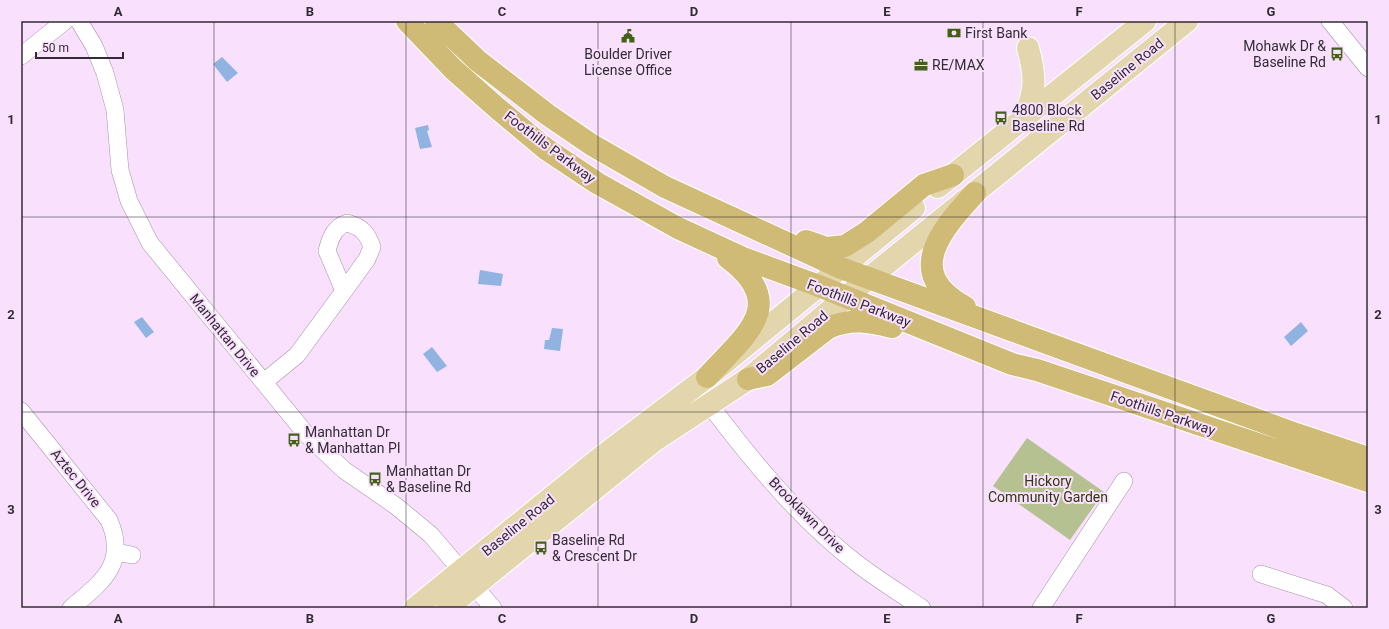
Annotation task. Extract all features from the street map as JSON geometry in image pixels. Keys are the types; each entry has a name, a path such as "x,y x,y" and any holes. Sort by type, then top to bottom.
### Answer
{"highway":[{"name":"Foothills Parkway","path":"407,21 475,89 551,152 597,183 708,242 775,272 819,286 1012,364 1037,370 1368,480"},
{"name":"Foothills Parkway","path":"436,21 478,61 553,119 617,160 665,187 701,204 841,268 1296,434 1368,458"},
{"path":"701,204 737,211 797,238 826,248 834,248 845,246 857,239 924,185 953,175"},
{"path":"975,193 950,221 941,236 934,250 932,272 937,283 948,295 962,306 998,325"},
{"path":"707,377 752,328 757,318 759,306 757,290 748,275 738,265 708,242"},
{"path":"748,379 767,375 828,328 836,324 856,321 868,321 896,328 994,362 1012,364"}],"main road":[{"name":"Baseline Road","path":"447,608 468,578 600,458 707,377 953,175 1145,21"},
{"name":"Baseline Road","path":"415,608 468,578 655,440 748,379 845,297 1187,21"},
{"path":"1023,120 1030,102 1035,77 1028,48"}],"street":[{"path":"21,56 65,21"},
{"name":"Manhattan Drive","path":"78,21 94,46 105,73 114,110 120,170 129,201 142,230 150,243 306,434 328,457 418,523 431,535 493,608"},
{"path":"1330,21 1368,68"},
{"path":"264,382 298,355 344,291"},
{"name":"Brooklawn Drive","path":"709,404 784,495 825,536 859,564 922,608"},
{"name":"Aztec Drive","path":"21,411 109,520 115,533 116,552 109,573 100,584 71,608"},
{"path":"1041,608 1124,481"},
{"path":"116,552 132,555"},
{"path":"1261,574 1327,595 1344,608"}],"green space":[{"name":"Hickory Community Garden","path":"1027,438 1104,492 1070,540 993,486"}],"water":[{"path":"222,57 238,73 227,82 213,64"},
{"path":"428,125 429,130 427,131 432,147 420,149 415,128"},
{"path":"480,270 503,274 501,286 478,284"},
{"path":"142,317 154,332 146,338 134,322"},
{"path":"1301,322 1308,331 1291,346 1284,337"},
{"path":"552,328 563,329 560,351 544,349 545,340 549,340"},
{"path":"432,347 447,366 437,372 423,354"}],"place":[{"name":"First Bank","path":"954,33"},
{"name":"Boulder Driver License Office","path":"628,36"},
{"name":"Mohawk Dr & Baseline Rd","path":"1337,54"},
{"name":"RE/MAX","path":"921,65"},
{"name":"4800 Block Baseline Rd","path":"1001,118"},
{"name":"Manhattan Dr & Manhattan Pl","path":"294,440"},
{"name":"Manhattan Dr & Baseline Rd","path":"375,479"},
{"name":"Baseline Rd & Crescent Dr","path":"541,548"}]}
